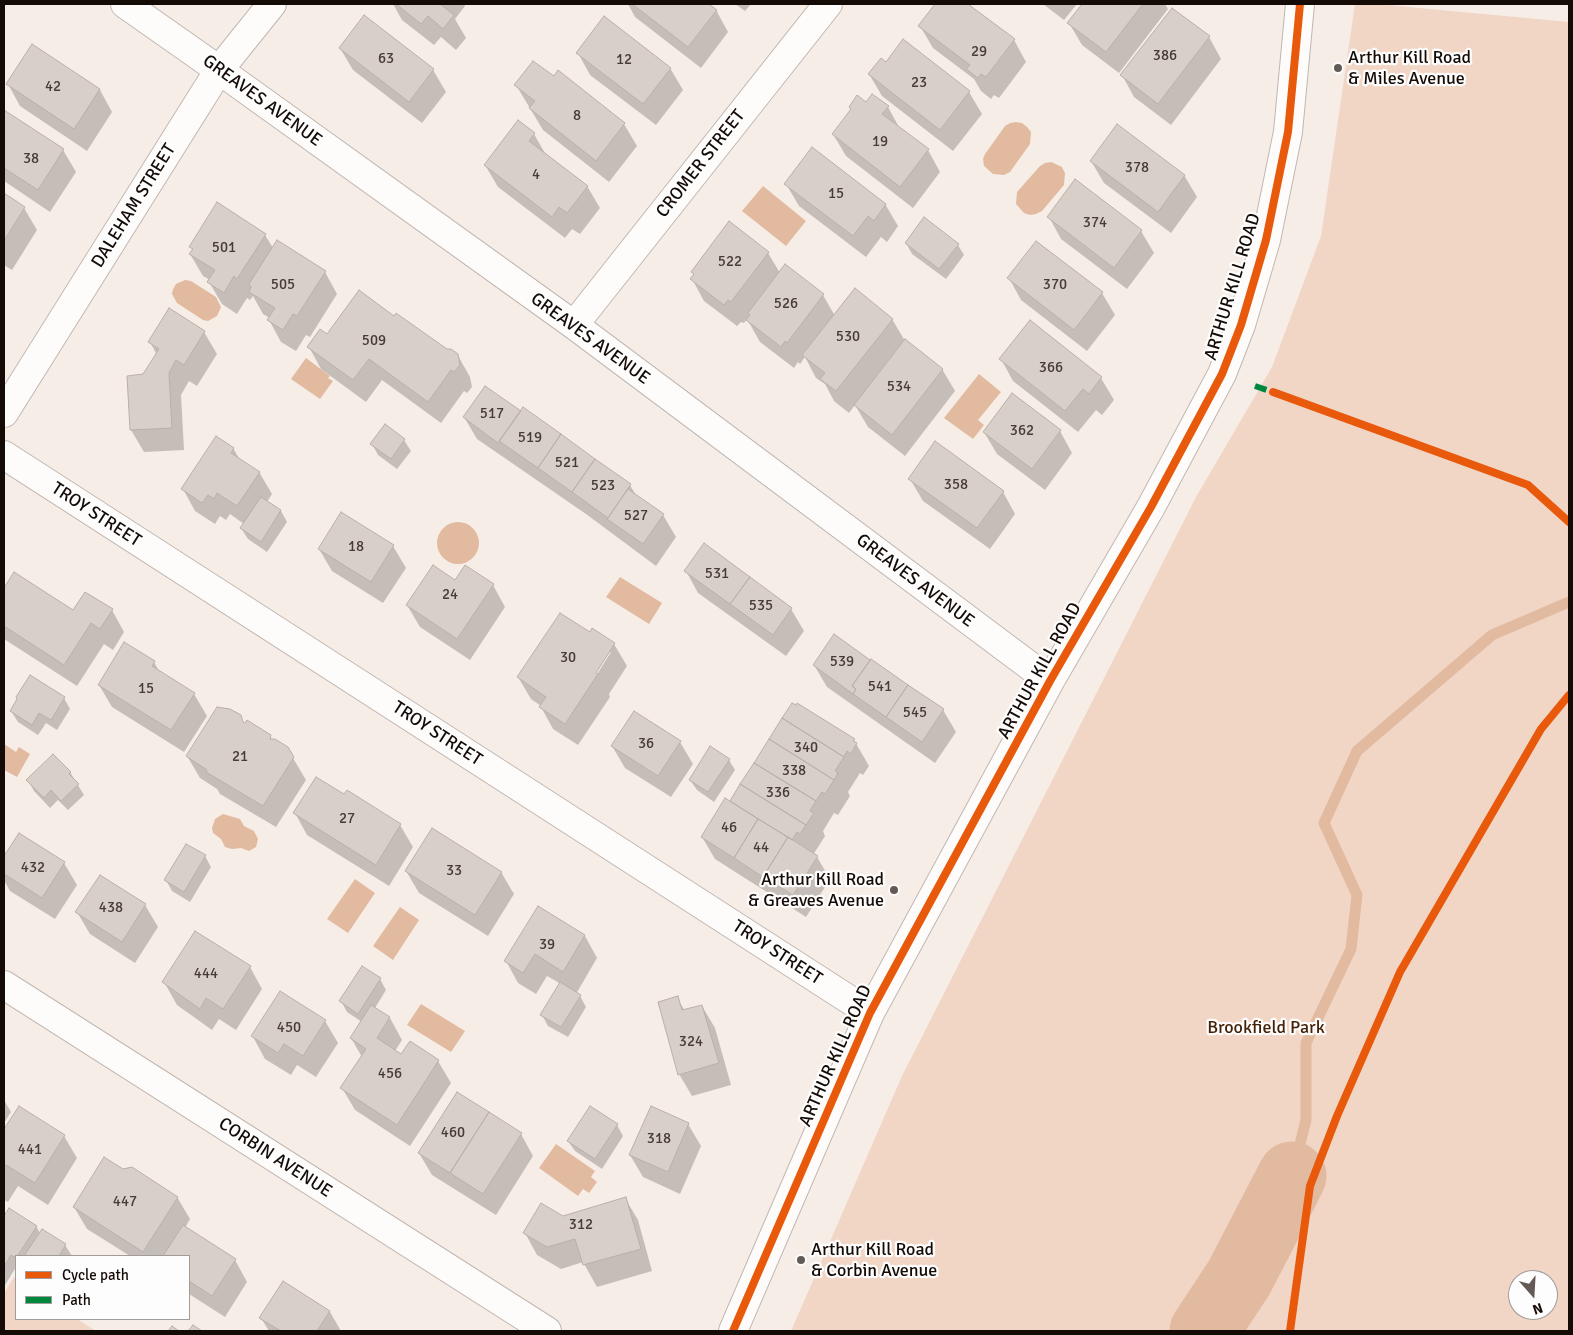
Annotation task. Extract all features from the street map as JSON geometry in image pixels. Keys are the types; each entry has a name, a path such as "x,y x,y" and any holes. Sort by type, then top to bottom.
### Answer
{"street":[{"name":"GREAVES AVENUE","path":"124,4 574,325 1050,681"},
{"name":"DALEHAM STREET","path":"4,413 219,70 272,4"},
{"name":"CROMER STREET","path":"574,325 828,4"},
{"name":"ARTHUR KILL ROAD","path":"733,1331 870,1013 1050,681 1146,515 1222,374 1241,324 1266,240 1288,132 1300,4"},
{"name":"TROY STREET","path":"4,455 870,1013"},
{"name":"CORBIN AVENUE","path":"4,985 547,1331"}],"path":[{"path":"1273,392 1528,485 1569,522"},
{"path":"1290,1331 1310,1186 1349,1089 1400,972 1541,729 1569,695"}],"green space":[{"name":"Brookfield Park","path":"1355,4 1377,4 1569,22 1569,1331 791,1331 902,1076 1196,497 1272,367 1321,236"},
{"path":"14,1277 15,1320 79,1320 96,1331 4,1331 4,1293"}],"shaded area":[{"path":"1016,122 1022,123 1031,132 1030,144 1010,172 1004,175 993,174 984,166 983,159 985,154 1005,126"},
{"path":"1051,162 1062,167 1065,173 1064,185 1042,211 1030,215 1024,213 1016,204 1017,192 1040,166"},
{"path":"763,186 806,221 786,246 742,211"},
{"path":"185,280 191,281 216,297 221,307 217,316 208,321 203,320 177,303 172,294 173,289 176,284"},
{"path":"306,358 330,376 328,378 333,381 320,399 291,379"},
{"path":"979,374 1001,392 978,420 984,425 973,439 944,418"},
{"path":"462,522 470,525 476,531 479,543 476,555 470,561 454,564 446,561 440,555 437,539 440,531 446,525"},
{"path":"620,577 662,603 649,624 606,597"},
{"path":"4,744 16,752 19,747 30,754 17,777 4,770"},
{"path":"223,814 240,819 244,826 254,831 258,839 256,847 249,851 241,848 232,849 225,847 221,839 213,833 212,828 215,819"},
{"path":"355,879 375,893 348,933 327,919"},
{"path":"400,907 419,920 393,960 373,946"},
{"path":"421,1004 465,1031 451,1052 407,1025"},
{"path":"556,1144 595,1171 591,1177 597,1182 589,1193 583,1189 578,1196 539,1168"}],"building":[{"path":"396,4 440,4 454,15 443,29 428,16 421,24"},
{"path":"632,4 709,4 717,10 688,47"},
{"path":"935,4 968,4 1015,39 986,77 981,74 978,78 966,69 970,65 918,26"},
{"path":"1082,4 1143,4 1106,52 1067,23"},
{"path":"1172,8 1210,36 1158,104 1120,75"},
{"path":"364,15 434,69 409,102 339,48"},
{"path":"604,16 671,68 643,104 576,53"},
{"path":"903,39 970,91 940,130 868,74 881,58 886,62"},
{"path":"32,44 100,89 74,129 6,84"},
{"path":"533,61 554,76 558,70 625,123 596,161 529,108 535,101 514,85"},
{"path":"872,94 889,106 882,114 929,149 900,187 832,134 851,109 849,107 857,95 866,102"},
{"path":"4,110 64,149 38,190 4,168"},
{"path":"518,120 535,133 529,141 588,186 567,213 559,207 552,217 484,165"},
{"path":"1117,124 1185,175 1158,212 1090,161"},
{"path":"812,147 886,204 874,221 868,216 853,236 784,184"},
{"path":"1075,179 1142,230 1114,268 1047,217"},
{"path":"4,193 25,207 4,241"},
{"path":"217,202 266,234 237,279 234,276 224,293 207,282 215,270 189,254 193,249 189,247"},
{"path":"924,217 959,244 939,269 905,243"},
{"path":"729,221 769,252 731,302 728,300 724,305 690,279 694,274 691,272"},
{"path":"277,240 326,271 297,316 293,314 283,330 267,320 275,308 249,292 251,287 249,284"},
{"path":"1036,241 1103,292 1074,330 1007,278"},
{"path":"785,264 824,294 787,343 785,341 781,347 746,320 750,315 748,313"},
{"path":"855,288 893,319 836,391 820,379 825,373 802,355"},
{"path":"359,290 394,316 396,313 447,349 451,349 458,354 460,365 454,372 451,370 428,402 369,359 353,380 307,347 320,329 327,334"},
{"path":"169,308 205,331 184,365 176,360 169,373 172,428 130,430 127,376 143,374 159,349 148,342"},
{"path":"1030,320 1102,377 1089,394 1083,389 1065,411 999,359"},
{"path":"905,339 943,369 892,435 854,405"},
{"path":"485,386 521,411 498,443 463,417"},
{"path":"1012,393 1061,430 1032,469 983,432"},
{"path":"523,407 561,434 538,468 499,441"},
{"path":"385,424 405,439 391,459 370,444"},
{"path":"561,434 595,459 572,492 538,468"},
{"path":"216,436 234,448 231,453 260,472 237,506 217,493 214,499 208,495 202,503 181,489"},
{"path":"935,441 1004,491 977,528 908,479"},
{"path":"595,459 631,484 608,518 572,492"},
{"path":"628,489 664,514 643,544 607,519"},
{"path":"261,497 281,510 261,542 240,528"},
{"path":"341,512 394,545 371,582 318,549"},
{"path":"704,543 750,577 730,604 684,571"},
{"path":"433,565 455,580 465,565 494,584 457,639 406,605"},
{"path":"14,572 73,610 85,592 113,609 100,629 91,623 64,665 4,626 4,588"},
{"path":"750,577 792,608 773,635 730,604"},
{"path":"560,613 590,632 592,628 615,643 596,673 598,674 565,724 539,707 546,697 517,677"},
{"path":"834,634 870,660 852,686 856,689 853,694 813,665"},
{"path":"124,642 155,661 152,666 195,693 171,730 98,685"},
{"path":"871,659 908,685 886,717 853,694 856,689 852,686"},
{"path":"30,675 65,697 51,720 39,713 32,725 10,711 17,699 16,697"},
{"path":"908,685 944,709 922,742 886,717"},
{"path":"792,703 796,705 797,703 855,739 853,741 857,743 851,754 847,751 844,757 782,718"},
{"path":"217,707 230,709 241,715 243,722 245,723 247,720 271,735 270,739 275,739 288,747 294,757 263,806 206,772 207,770 186,756"},
{"path":"634,711 681,741 658,776 611,746"},
{"path":"782,718 844,757 835,771 838,773 834,780 769,739"},
{"path":"769,739 834,780 825,794 822,792 816,801 754,763"},
{"path":"710,746 730,759 708,792 689,780"},
{"path":"53,754 71,772 69,774 79,784 61,801 51,790 44,798 26,780"},
{"path":"754,763 816,801 810,811 814,813 806,825 740,784"},
{"path":"316,777 344,794 347,790 401,824 376,865 293,813"},
{"path":"740,784 806,825 800,834 797,832 792,840 730,801"},
{"path":"725,798 758,819 734,858 701,837"},
{"path":"758,819 788,837 763,877 734,858"},
{"path":"432,828 502,872 475,915 405,871"},
{"path":"19,833 65,862 42,898 4,874 4,856"},
{"path":"788,837 818,856 793,895 763,877"},
{"path":"186,844 206,855 184,892 164,880"},
{"path":"100,875 146,904 122,942 75,912"},
{"path":"538,906 585,935 563,972 535,954 523,973 504,961"},
{"path":"195,931 251,966 223,1009 206,998 200,1009 162,982"},
{"path":"362,966 381,978 358,1014 339,1001"},
{"path":"560,982 581,995 561,1027 540,1015"},
{"path":"280,991 326,1020 303,1056 284,1044 278,1053 251,1036"},
{"path":"678,996 682,1010 702,1005 719,1063 678,1075 658,1002"},
{"path":"371,1005 390,1017 377,1038 401,1054 410,1041 439,1060 397,1125 340,1088 366,1049 350,1038"},
{"path":"457,1092 489,1112 450,1173 418,1153"},
{"path":"19,1106 65,1135 35,1183 6,1165 4,1167 4,1129"},
{"path":"590,1106 618,1124 595,1159 567,1141"},
{"path":"651,1106 689,1123 668,1172 629,1155"},
{"path":"489,1112 522,1133 483,1194 450,1173"},
{"path":"104,1157 123,1169 132,1167 178,1197 143,1252 73,1207"},
{"path":"626,1197 641,1249 583,1265 575,1239 547,1247 523,1233 541,1203 563,1216"},
{"path":"9,1208 37,1226 18,1255 15,1255 15,1257 11,1255 4,1267 4,1216"},
{"path":"183,1225 236,1259 212,1296 190,1282 190,1255 164,1255"},
{"path":"42,1229 66,1244 60,1255 25,1255"},
{"path":"283,1281 330,1311 317,1331 281,1331 259,1318"},
{"path":"193,1325 202,1331 188,1331"},
{"path":"172,1326 179,1331 168,1331"}],"waterway":[{"path":"1292,1176 1306,1120 1306,1043 1351,949 1357,895 1324,823 1357,751 1492,635 1569,602"},
{"path":"1204,1331 1239,1278 1292,1176"}],"marked path":[{"path":"1255,386 1273,392"}],"cycle path":[{"path":"733,1331 870,1013 1050,681 1151,507 1222,374 1241,325 1266,240 1288,132 1300,4"},
{"path":"1273,392 1528,485 1569,522"},
{"path":"1290,1331 1310,1186 1337,1116 1400,972 1541,729 1569,695"}],"place":[{"name":"Arthur Kill Road & Miles Avenue","path":"1338,68"},
{"name":"Arthur Kill Road & Greaves Avenue","path":"894,890"},
{"name":"Arthur Kill Road & Corbin Avenue","path":"801,1260"}]}
